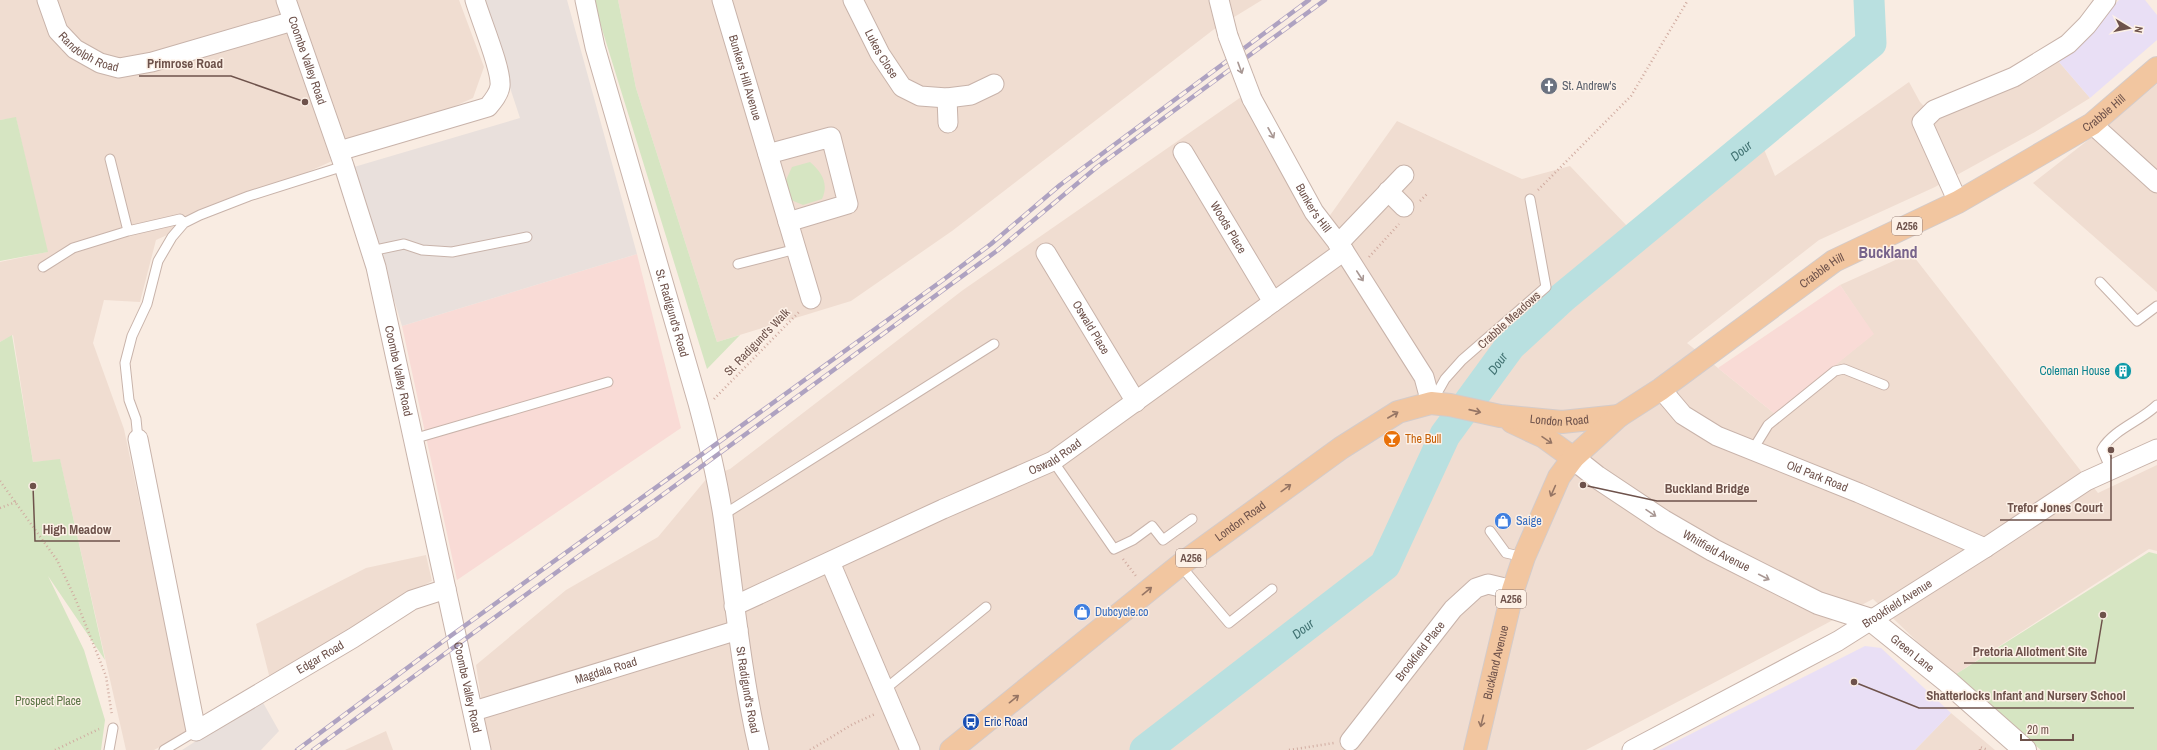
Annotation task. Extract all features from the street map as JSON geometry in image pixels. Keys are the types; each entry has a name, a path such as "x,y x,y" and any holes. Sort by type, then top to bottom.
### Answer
{"main road":[{"name":"Crabble Hill","path":"1619,416 1661,389 1834,261 1958,202 2092,124 2157,68"},
{"name":"London Road","path":"951,750 1180,565 1341,448 1398,412 1441,404 1500,416 1562,422 1619,416"},
{"name":"London Road","path":"1500,416 1544,438 1574,458"},
{"name":"Buckland Avenue","path":"1475,750 1513,590 1524,557 1559,477 1574,458 1619,416"}],"street":[{"name":"Randolph Road","path":"47,0 58,31 75,49 100,63 119,68 152,62 293,21"},
{"name":"Coombe Valley Road","path":"286,0 341,159 376,267 474,711 480,750"},
{"path":"341,159 488,107 496,97 500,86 499,73 475,0"},
{"name":"St. Radigund's Road","path":"584,0 595,47 698,403 713,463 723,515 738,630"},
{"name":"Bunkers Hill Avenue","path":"722,0 811,299"},
{"name":"Lukes Close","path":"853,0 880,54 902,87 920,96 947,98 971,94 994,84"},
{"name":"Bunker's Hill","path":"1219,0 1228,36 1252,99 1314,212 1356,270 1441,404"},
{"path":"1958,202 1922,122 1934,110 2014,77 2068,44 2087,24 2106,0"},
{"path":"947,98 948,123"},
{"path":"2092,124 2157,183"},
{"path":"768,154 831,137 848,204 788,222"},
{"name":"Woods Place","path":"1183,152 1273,302"},
{"name":"Oswald Road","path":"734,606 943,509 1053,461 1273,302 1341,248 1388,191 1404,175"},
{"path":"1388,191 1409,209"},
{"name":"Oswald Place","path":"1046,253 1136,402"},
{"name":"Old Park Road","path":"1661,389 1683,415 1717,436 1859,493 1985,548"},
{"path":"138,439 196,731"},
{"name":"Brookfield Avenue","path":"1632,750 1726,702 1838,641 1985,548 2086,481 2157,449"},
{"name":"Whitfield Avenue","path":"1574,458 1598,477 1663,521 1713,550 1818,603 1871,620"},
{"path":"830,562 884,690 890,708 910,750"},
{"name":"Brookfield Place","path":"1349,745 1453,609 1476,588 1488,584 1513,590"},
{"name":"Edgar Road","path":"196,731 353,638 412,600 446,589"},
{"name":"Green Lane","path":"1871,620 1948,682 2025,750"},
{"name":"Magdala Road","path":"474,711 738,630"},
{"name":"St Radigund's Road","path":"738,630 759,750"}],"lane":[{"path":"110,159 128,231"},
{"path":"138,439 136,419 129,400 125,363 132,336 147,304 158,261 172,237 184,223 341,159"},
{"name":"Crabble Meadows","path":"1441,404 1445,379 1462,360 1546,287 1530,199"},
{"path":"43,267 73,248 128,231 180,219 184,223"},
{"path":"371,251 404,244 417,249 452,252 527,237"},
{"path":"738,264 796,249"},
{"path":"2100,282 2137,321 2157,306"},
{"path":"723,515 994,344"},
{"path":"1752,451 1768,425 1835,371 1844,369 1884,384"},
{"path":"413,439 608,382"},
{"path":"2111,470 2102,449 2107,440 2151,411 2157,405"},
{"path":"1053,461 1114,549 1133,540 1152,526 1163,540 1192,519"},
{"path":"1490,531 1506,553 1524,557"},
{"path":"1180,565 1229,623 1272,589"},
{"path":"884,690 986,607"},
{"path":"109,750 114,728"},
{"path":"164,750 196,731"}],"path":[{"path":"1530,199 1631,96 1688,0"},
{"path":"1356,270 1409,209 1428,193"},
{"name":"St. Radigund's Walk","path":"716,398 811,299"},
{"path":"0,481 57,560 75,598 106,676 114,728 102,728 55,750"},
{"path":"0,508 16,502"},
{"path":"1114,549 1148,590"},
{"path":"810,750 852,724 890,708"},
{"path":"1289,750 1349,745"},
{"path":"1980,750 1980,747 1988,750"}],"shaded area":[{"path":"0,0 459,0 484,67 473,98 156,240 140,302 104,300 93,343 124,429 188,732 154,750 126,750 60,460 33,462 13,335 0,342 0,262 47,252 16,118 0,120"},
{"path":"481,0 567,0 637,254 402,326 354,167 520,118"},
{"path":"618,0 1262,0 1213,30 952,231 851,301 717,342 636,88"},
{"path":"2119,0 2145,0 2157,15 2157,40 2090,98 2059,62"},
{"path":"2059,62 2090,98 2035,132 1935,187 1819,240 1687,343 1775,414 1873,334 1840,285 1911,253 2098,493 2157,465 2157,551 2149,549 1953,676 1873,599 1586,750 489,750 476,665 566,590 658,537 708,477 730,469 963,290 1244,95 1321,228 1397,121 1522,179 1570,166 1646,246 1759,137 1775,176 1909,82 1920,102 1937,120"},
{"path":"2157,84 2157,292 2033,183"},
{"path":"637,254 681,428 457,580 402,326"},
{"path":"1840,285 1874,334 1775,414 1718,368"},
{"path":"426,555 432,581 390,603 270,679 256,624 366,568"},
{"path":"1865,646 1881,648 1951,713 1915,750 1659,750"},
{"path":"261,699 279,731 261,750 182,750"},
{"path":"1951,713 1995,750 1915,750"},
{"path":"386,731 393,750 345,750"}],"green space":[{"path":"593,0 618,0 636,88 717,342 740,335 707,369"},
{"path":"16,117 48,252 0,261 0,120"},
{"path":"810,162 821,174 825,188 822,199 803,205 791,200 786,180 792,167"},
{"name":"Prospect Place","path":"12,335 33,462 60,459 105,660 48,576 84,650 105,720 101,750 0,750 0,342"},
{"path":"2149,552 2157,554 2157,750 2041,750 1953,676"}],"waterway":[{"name":"Dour","path":"1145,750 1385,565 1445,435 1510,346 1562,298 1871,43 1869,0"}],"railway":[{"path":"297,750 438,645 943,280 991,244 1060,185 1309,0"},
{"path":"313,750 998,250 1097,167 1325,0"}],"place":[{"name":"St. Andrew's","path":"1549,86"},
{"name":"Primrose Road","path":"305,102"},
{"name":"Coleman House","path":"2123,371"},
{"name":"The Bull","path":"1392,439"},
{"name":"Trefor Jones Court","path":"2111,450"},
{"name":"Buckland Bridge","path":"1583,485"},
{"name":"High Meadow","path":"33,486"},
{"name":"Saige","path":"1503,521"},
{"name":"Dubcycle.co","path":"1082,612"},
{"name":"Pretoria Allotment Site","path":"2103,615"},
{"name":"Shatterlocks Infant and Nursery School","path":"1854,682"},
{"name":"Eric Road","path":"971,722"}],"district":[{"name":"Buckland","path":"1888,252"}]}
